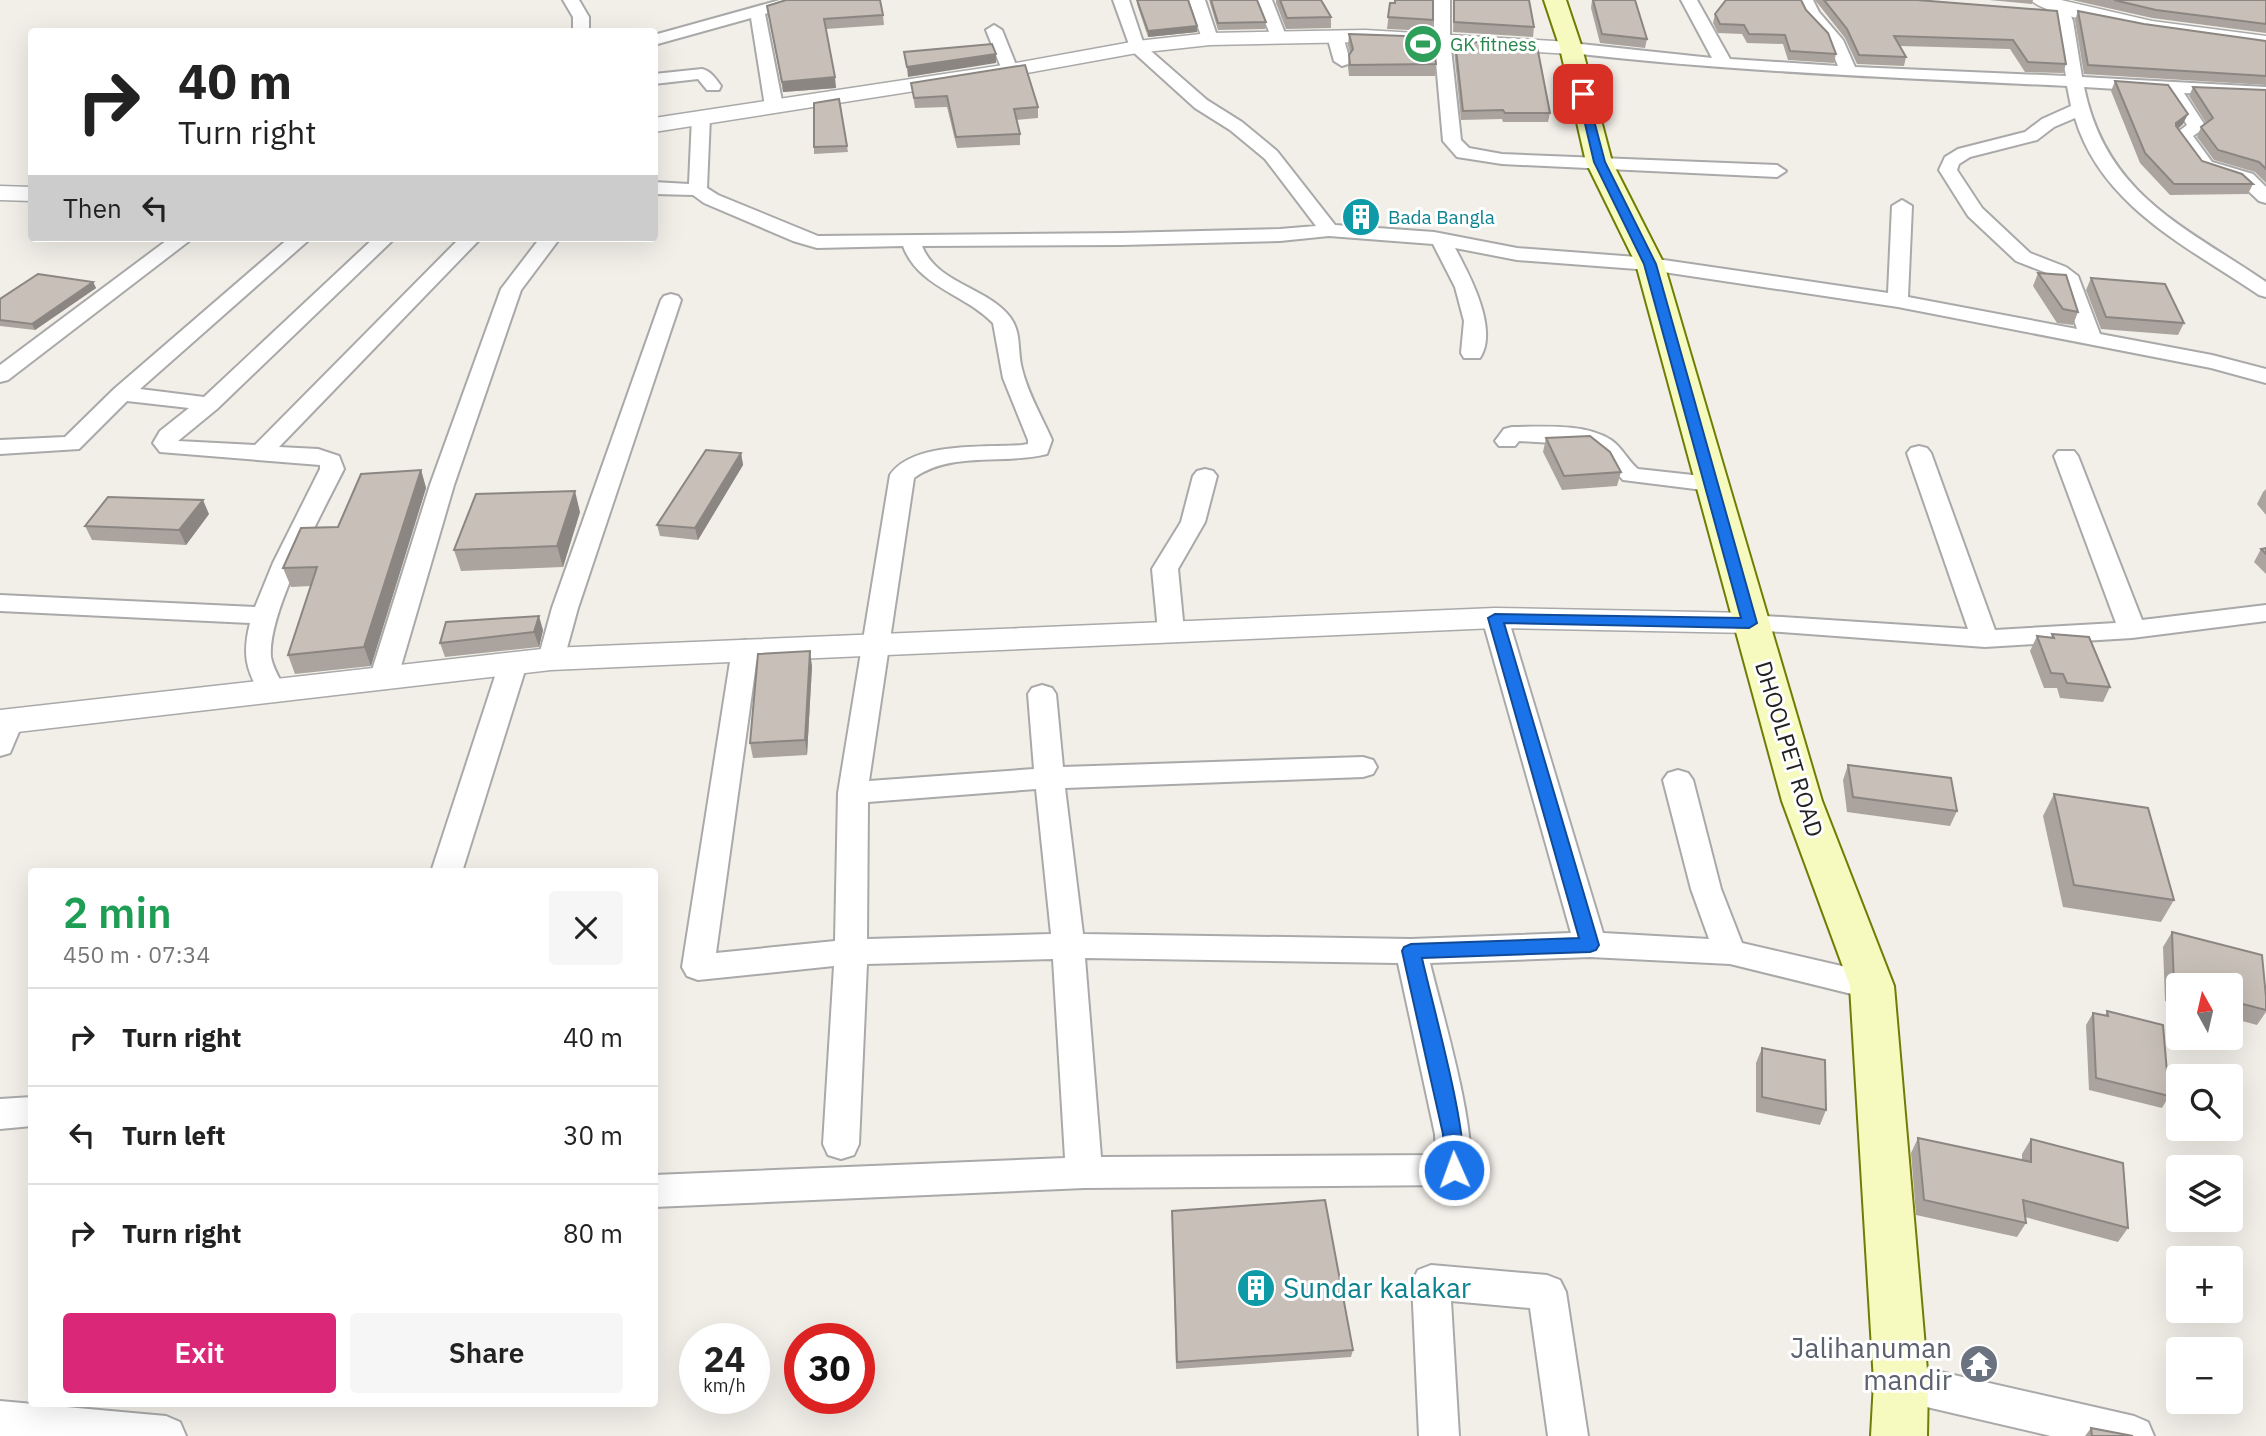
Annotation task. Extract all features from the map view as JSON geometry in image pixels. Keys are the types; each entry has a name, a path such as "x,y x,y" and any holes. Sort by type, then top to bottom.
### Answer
{"main road":[{"name":"DHOOLPET ROAD","path":"1555,0 1571,48 1599,162 1650,264 1749,623 1802,802 1872,986 1901,1382 1899,1436"}],"street":[{"path":"572,0 581,17 581,28"},
{"path":"658,38 714,17 797,0"},
{"path":"1121,0 1138,47 1201,104 1236,126 1271,155 1329,230"},
{"path":"1197,0 1210,39"},
{"path":"1265,0 1278,36"},
{"path":"1442,0 1442,39 1452,141 1462,153 1502,159 1777,172"},
{"path":"1689,0 1723,62"},
{"path":"1805,0 1812,15 1835,40 1849,72"},
{"path":"2032,5 2181,32 2266,42"},
{"path":"757,10 774,106"},
{"path":"2062,10 2080,109 2098,151 2122,190 2159,223 2224,261 2266,291"},
{"path":"994,30 1010,71"},
{"path":"658,124 1010,71 1138,47 1210,39 1278,36 1442,39 1849,72 2266,92"},
{"path":"1335,36 1342,61"},
{"path":"658,79 702,74 713,86"},
{"path":"2172,87 2197,127 2183,135 2202,162 2213,170 2246,178 2266,178"},
{"path":"2080,109 2048,122 2031,136 1964,153 1951,161 1948,170 1975,212 2023,257 2059,271 2071,280 2091,339"},
{"path":"698,190 701,117"},
{"path":"2246,178 2266,197"},
{"path":"658,188 698,190 710,199 817,242 1121,239 1280,235 1329,230 1441,240 1517,254 1650,264 1898,301 2211,362 2266,376"},
{"path":"0,193 28,194"},
{"path":"1898,301 1902,206"},
{"path":"841,1144 851,952 853,793 902,475 912,465 933,458 1023,454 1039,449 1040,440 1009,363 1006,326 998,315 950,286 913,253 910,240"},
{"path":"1441,240 1465,287 1475,321 1472,353"},
{"path":"0,374 178,242"},
{"path":"0,447 71,444 122,394 296,242"},
{"path":"272,692 258,656 265,616 297,539 332,470 331,461 318,456 168,447 165,443 168,436 209,404 382,242"},
{"path":"259,454 467,242"},
{"path":"383,680 442,485 510,289 547,242"},
{"path":"551,659 578,570 671,300"},
{"path":"11,345 33,349"},
{"path":"122,394 209,404"},
{"path":"1507,441 1512,434 1519,433 1590,439 1607,449 1631,475 1711,484"},
{"path":"1919,453 1985,639"},
{"path":"2066,456 2132,630"},
{"path":"1171,631 1165,569 1193,522 1205,476"},
{"path":"0,603 265,616"},
{"path":"4,729 272,692 551,659 744,649 1495,618 1749,623 1985,639 2132,630 2266,613"},
{"path":"1495,618 1590,945"},
{"path":"744,649 698,967 851,952 1068,946 1411,951 1590,945 1730,952 1872,986"},
{"path":"447,868 513,664"},
{"path":"1042,694 1068,946 1084,1173"},
{"path":"853,793 1049,778 1363,767"},
{"path":"1678,780 1706,889 1730,952"},
{"path":"658,1191 1084,1173 1454,1170 1453,1134 1411,951"},
{"path":"0,1114 28,1111"},
{"path":"1439,1436 1431,1282 1547,1292 1568,1436"},
{"path":"1901,1382 2134,1436"},
{"path":"0,1420 166,1436"}],"building":[{"path":"786,0 880,0 883,15 824,19 835,77 782,82 767,6"},
{"path":"1137,0 1188,0 1197,26 1148,31"},
{"path":"1211,0 1257,0 1266,22 1218,23"},
{"path":"1280,0 1321,0 1331,17 1287,18"},
{"path":"1395,0 1433,0 1433,20 1388,17 1390,3 1395,3"},
{"path":"1454,0 1529,0 1534,27 1454,22"},
{"path":"1593,0 1635,0 1647,39 1602,34"},
{"path":"1726,0 1801,0 1806,10 1828,33 1836,54 1790,51 1785,35 1749,34 1744,25 1720,24 1715,14"},
{"path":"1824,0 1917,0 2057,11 2066,64 2028,62 2013,40 1894,36 1906,57 1859,55 1847,29"},
{"path":"2114,0 2266,0 2266,24 2156,10"},
{"path":"2078,11 2144,24 2266,41 2266,76 2088,65"},
{"path":"1349,34 1433,37 1436,64 1350,65 1349,55 1353,49"},
{"path":"1455,41 1537,46 1550,113 1463,111"},
{"path":"992,44 996,54 907,67 904,52"},
{"path":"1025,65 1038,107 1014,109 1020,134 956,137 947,96 914,98 911,83"},
{"path":"2115,81 2168,85 2188,114 2176,123 2176,126 2202,161 2242,174 2253,184 2174,184 2145,153"},
{"path":"2193,87 2266,90 2266,169 2259,162 2218,150 2201,127 2213,118"},
{"path":"839,99 847,146 814,147 814,103"},
{"path":"2038,273 2066,275 2078,312 2063,309"},
{"path":"38,274 93,282 32,324 0,320 0,299"},
{"path":"2091,278 2165,284 2184,323 2106,317"},
{"path":"1590,436 1610,452 1621,472 1564,476 1546,438"},
{"path":"706,450 741,453 695,528 657,525"},
{"path":"421,470 364,647 288,655 317,567 283,568 301,528 338,527 361,474"},
{"path":"575,491 557,546 454,550 476,494"},
{"path":"108,497 203,500 179,530 85,526"},
{"path":"539,616 534,632 440,643 446,622"},
{"path":"2052,634 2089,637 2110,687 2067,683 2063,674 2051,673 2037,636 2054,638"},
{"path":"810,651 805,740 750,743 758,654"},
{"path":"1848,765 1951,778 1957,811 1853,797"},
{"path":"2054,794 2148,808 2174,900 2074,885"},
{"path":"2172,932 2262,955 2266,1010 2244,1004 2244,973 2174,973"},
{"path":"2107,1011 2163,1025 2166,1095 2096,1078 2093,1013 2108,1016"},
{"path":"1762,1048 1825,1060 1826,1110 1762,1097"},
{"path":"1918,1138 2031,1162 2031,1139 2123,1163 2128,1228 2023,1200 2026,1223 1924,1200"},
{"name":"Sundar kalakar","path":"1325,1200 1353,1350 1177,1362 1172,1211"},
{"path":"2091,1428 2133,1436 2092,1436"}],"place":[{"name":"GK fitness","path":"1423,44"},
{"name":"Bada Bangla","path":"1361,217"},
{"name":"Sundar kalakar","path":"1256,1288"},
{"name":"Jalihanuman mandir","path":"1979,1364"}],"route":[{"path":"1454,1170 1453,1134 1411,951 1590,945 1495,618 1749,623 1650,264 1599,162 1583,94"}]}
